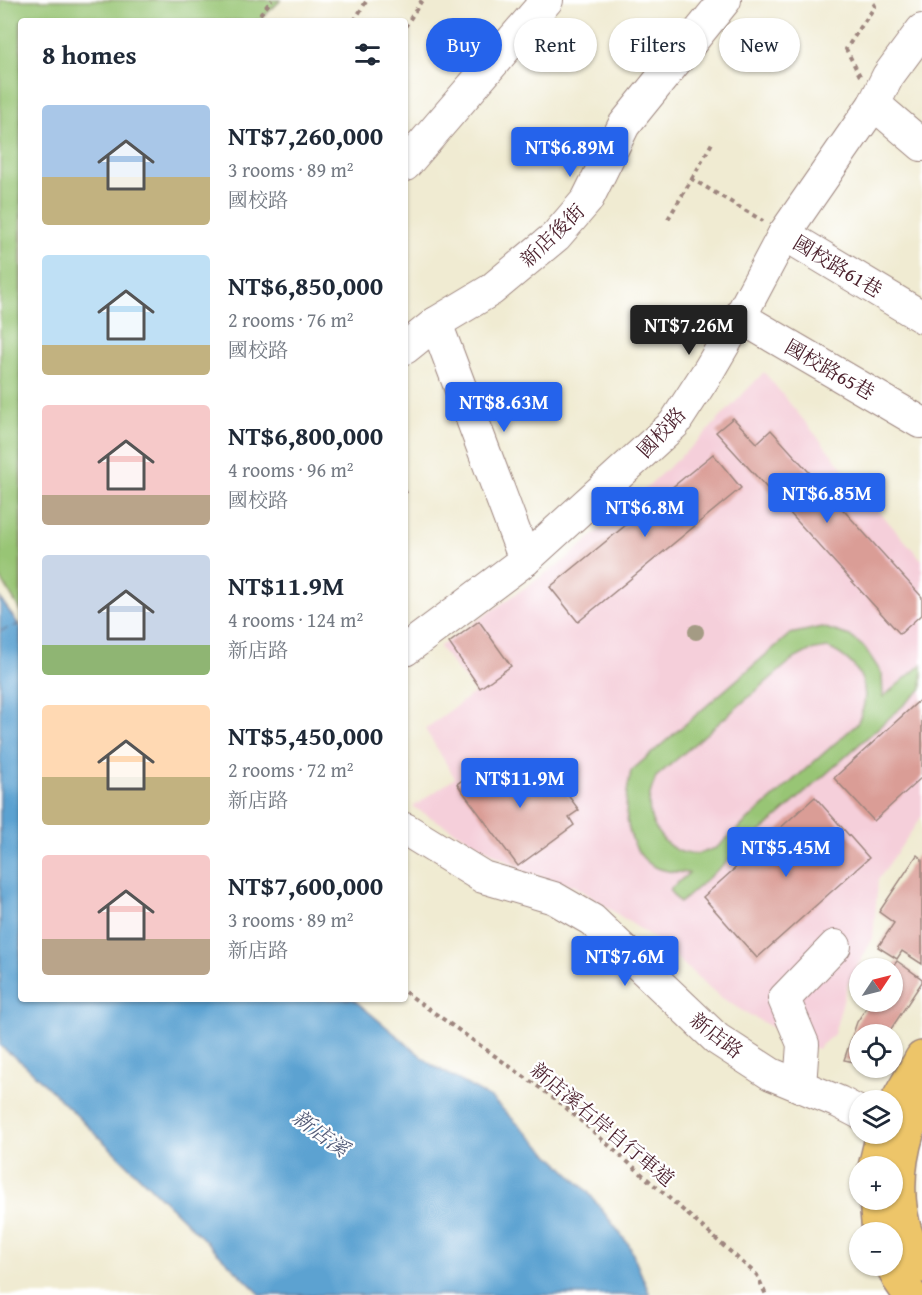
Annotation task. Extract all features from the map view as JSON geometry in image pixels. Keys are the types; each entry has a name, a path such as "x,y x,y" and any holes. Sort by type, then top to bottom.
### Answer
{"main road":[{"path":"903,1112 922,1058"},
{"path":"899,1144 898,1182 901,1221 911,1251 922,1266"},
{"path":"898,1276 910,1295"}],"street":[{"path":"408,162 547,0"},
{"name":"新店後街","path":"408,346 436,323 491,290 556,236 587,200 624,125 725,0"},
{"name":"國校路","path":"408,648 525,560 674,424 740,317 784,234 874,104 888,76 922,30"},
{"path":"874,104 922,145"},
{"name":"國校路61巷","path":"784,234 922,317"},
{"name":"國校路65巷","path":"740,317 920,422"},
{"path":"436,323 525,560"},
{"name":"新店路","path":"408,831 483,877 554,898 592,920 717,1039 771,1074 849,1107"},
{"path":"800,1086 803,1044 784,999 835,946"}],"path":[{"path":"257,18 272,0"},
{"path":"356,18 367,0"},
{"path":"408,22 422,0"},
{"path":"846,49 875,6 872,0"},
{"path":"668,219 712,143"},
{"path":"692,178 784,234"},
{"name":"新店溪右岸自行車道","path":"408,994 557,1100 757,1275 766,1295"}],"shaded area":[{"path":"764,372 875,507 922,560 922,816 878,880 873,938 862,958 849,958 849,982 834,1034 817,1049 803,1044 719,996 655,939 575,886 527,873 413,807 455,778 425,729 475,692 439,647 568,558 701,438"}],"green space":[{"path":"0,0 281,0 262,18 18,18 18,607 0,577"},
{"path":"822,627 850,636 865,648 882,674 883,697 922,664 922,689 680,903 669,890 689,873 666,871 653,866 640,855 632,839 627,821 626,804 631,771 790,634","holes":["828,648 840,654 857,670 862,679 864,700 857,724 716,848 693,854 683,852 666,842 654,825 649,805 656,777 792,660 809,651"]}],"water":[{"name":"新店溪","path":"0,598 18,624 18,1002 357,1002 432,1065 491,1098 588,1192 629,1245 650,1295 261,1295 25,1065 0,1046"}],"building":[{"path":"733,418 757,443 771,430 922,597 922,614 900,634 716,432"},
{"path":"713,454 741,488 578,622 550,587"},
{"path":"479,621 511,666 480,688 449,643"},
{"path":"922,698 922,777 874,821 834,778"},
{"path":"490,760 508,785 527,771 536,782 550,771 579,810 569,817 574,825 518,866 457,784"},
{"path":"815,797 869,858 757,958 703,897"},
{"path":"917,855 922,859 922,964 902,951 895,958 878,947 894,923 879,912"},
{"path":"903,965 922,979 903,1011"},
{"path":"864,1012 902,1012 894,1024 856,1024"},
{"path":"849,1045 849,1061 844,1060"}],"ferry route":[{"path":"0,631 18,625"}]}
